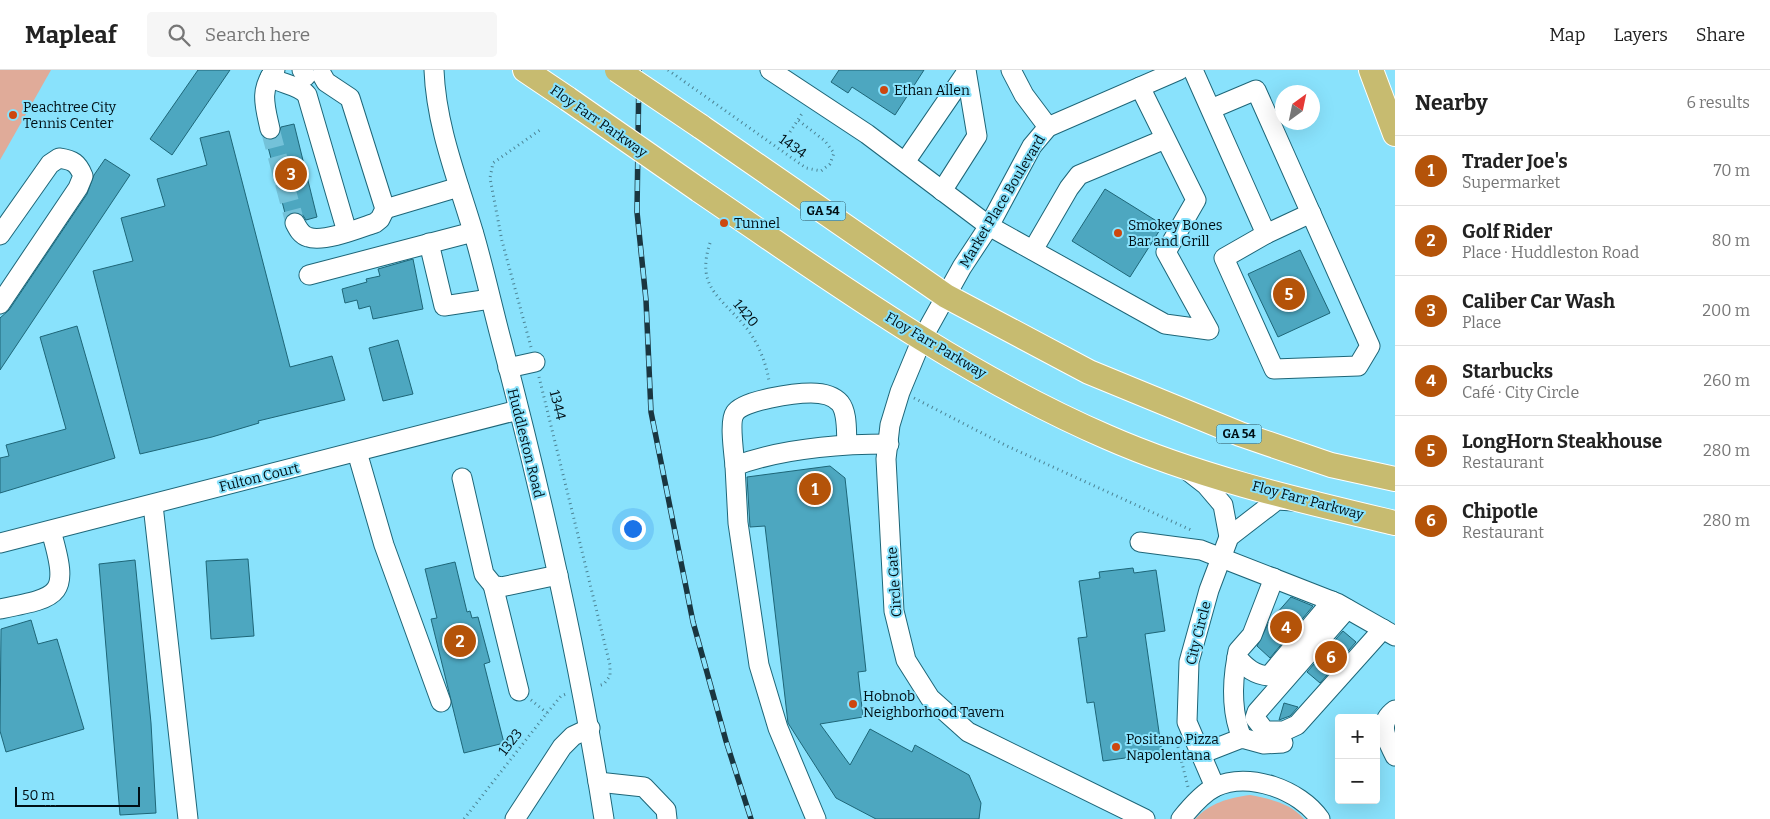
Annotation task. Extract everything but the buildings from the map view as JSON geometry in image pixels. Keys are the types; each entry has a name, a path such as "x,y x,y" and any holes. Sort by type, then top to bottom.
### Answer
{"main road":[{"name":"Floy Farr Parkway","path":"526,70 699,190 922,339 1074,422 1116,441 1177,463 1310,502 1395,523"},
{"name":"GA 54","path":"617,70 946,296 1089,372 1196,418 1331,465 1395,479"},
{"path":"1371,70 1395,134"}],"street":[{"name":"Huddleston Road","path":"434,70 438,108 473,232 508,368 558,575 590,728 604,819"},
{"path":"770,70 867,134 989,226 1165,324 1209,330 1166,252 1196,200 1140,87"},
{"path":"1011,70 1024,95 1048,127"},
{"name":"Market Place Boulevard","path":"922,339 962,267 989,226 1032,146 1048,127 1179,70"},
{"path":"1193,70 1266,234"},
{"path":"904,162 966,72"},
{"path":"942,191 977,136 966,72"},
{"path":"270,129 263,93 273,73 280,83 302,89 307,95 347,232"},
{"path":"295,223 300,232 309,238 320,238 375,223 380,219 385,209 350,98 315,77"},
{"path":"1211,109 1256,90 1311,213 1370,346 1358,366 1274,370 1224,258 1266,234 1311,213"},
{"path":"1033,250 1068,188 1079,175 1165,138"},
{"path":"0,234 50,164 59,158 71,159 79,166 83,176 78,188 0,304"},
{"path":"385,209 459,186"},
{"path":"309,275 473,232"},
{"path":"429,243 444,306 490,299"},
{"name":"Circle Gate","path":"922,339 900,392 890,424 886,460 894,611 906,660 930,698 968,732 1145,819"},
{"path":"508,368 535,362"},
{"path":"816,819 778,728 760,665 738,523 733,415 739,407 746,404 771,399 811,393 829,396 840,403 844,411 847,444"},
{"name":"Fulton Court","path":"0,543 518,410"},
{"path":"735,466 759,457 847,444 889,444"},
{"path":"357,452 384,544 441,702"},
{"path":"1177,463 1206,485 1223,506 1229,537"},
{"path":"462,478 484,574 493,585 519,691"},
{"name":"City Circle","path":"1215,787 1188,722 1189,662 1220,557 1229,537 1277,500 1310,502"},
{"path":"153,504 188,819"},
{"path":"0,609 44,600 55,593 60,582 58,556 51,531"},
{"path":"1140,542 1201,550 1340,605 1390,633"},
{"path":"493,585 501,587 558,575"},
{"path":"1242,738 1237,725 1232,683 1238,651 1252,635 1274,578"},
{"path":"1237,656 1257,675 1269,676 1340,605"},
{"path":"1242,738 1245,726 1255,718 1257,712 1340,605"},
{"path":"1202,754 1242,738 1264,744 1292,742 1308,731 1390,633"},
{"path":"1255,718 1265,731 1284,731 1297,725 1390,633"},
{"path":"1392,712 1384,722 1384,732 1395,756"},
{"path":"515,819 562,747 573,736 590,728"},
{"path":"598,782 644,787 666,810 668,819"},
{"path":"1181,819 1215,787 1239,783 1267,784 1292,794 1314,809 1320,819"}],"path":[{"name":"1434","path":"668,70 806,168 820,171 830,164 834,153 825,141 798,120"},
{"path":"790,132 812,99"},
{"name":"1344","path":"540,130 527,141 507,151 493,163 490,178 502,241 535,362 610,665 610,676 604,684 582,691"},
{"name":"1420","path":"710,243 704,260 706,277 716,295 746,327 761,353 767,371 771,399"},
{"path":"900,392 1007,446 1201,535 1201,550"},
{"name":"1323","path":"464,819 561,696 582,691"},
{"path":"1176,739 1189,792 1196,803"}],"shaded area":[{"name":"Peachtree City Tennis Center","path":"0,70 51,70 0,160"},
{"path":"1250,795 1286,805 1304,819 1195,819 1213,805"}],"tunnel":[{"path":"270,129 295,223"}],"railway":[{"path":"639,70 637,212 646,300 651,412 693,622 726,741 751,819"}],"place":[{"name":"Ethan Allen","path":"884,90"},
{"name":"Peachtree City Tennis Center","path":"13,115"},
{"name":"Caliber Car Wash","path":"291,174"},
{"name":"Tunnel","path":"724,223"},
{"name":"Smokey Bones Bar and Grill","path":"1118,233"},
{"name":"LongHorn Steakhouse","path":"1289,294"},
{"name":"Trader Joe's","path":"815,489"},
{"name":"Starbucks","path":"1286,627"},
{"name":"Golf Rider","path":"460,641"},
{"name":"Chipotle","path":"1331,657"},
{"name":"Hobnob Neighborhood Tavern","path":"853,704"},
{"name":"Positano Pizza Napolentana","path":"1116,747"}]}
